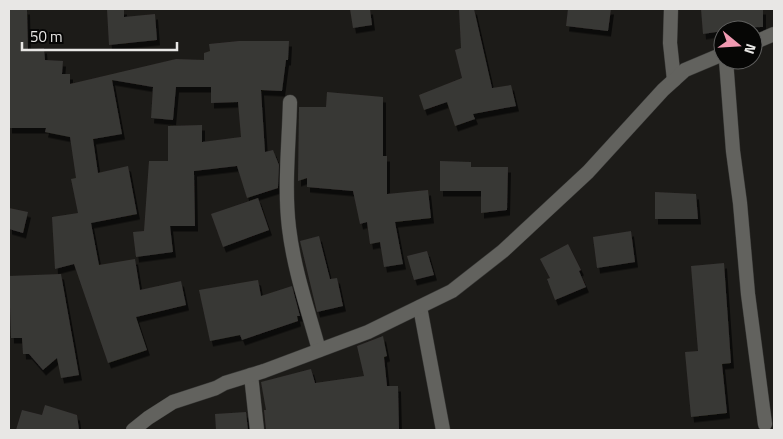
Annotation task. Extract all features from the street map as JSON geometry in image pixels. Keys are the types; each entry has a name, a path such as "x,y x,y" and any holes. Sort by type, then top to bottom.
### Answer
{"street":[{"path":"671,9 670,43 674,80"},
{"path":"133,430 173,402 368,332 452,291 503,252 588,172 663,90 685,70 713,58"},
{"path":"727,70 748,294 765,424"},
{"path":"290,102 287,200 289,229 299,280 319,350"},
{"path":"420,307 443,430"},
{"path":"251,375 257,430"}],"building":[{"path":"9,9 27,9 28,49 44,48 45,60 63,61 62,74 70,74 70,84 176,59 204,60 204,53 210,51 209,44 239,41 289,41 288,60 286,60 282,91 261,90 265,152 273,150 279,165 278,188 247,198 237,166 194,171 195,226 170,226 173,252 136,257 133,232 144,231 149,161 168,161 168,126 202,125 202,142 241,137 238,102 211,103 211,87 176,87 173,120 151,118 153,87 112,80 122,134 93,139 98,173 128,166 137,214 91,223 99,265 135,259 140,290 181,281 186,305 136,317 147,350 108,363 74,264 55,269 52,217 78,213 71,179 76,178 70,137 45,132 46,128 9,128"},
{"path":"107,9 124,9 124,17 155,14 157,40 109,45"},
{"path":"350,9 370,9 372,25 353,28"},
{"path":"459,9 474,9 492,88 511,85 516,106 473,114 475,119 455,126 447,102 424,110 419,95 462,78 455,50 461,48"},
{"path":"568,9 611,9 608,31 566,26"},
{"path":"701,9 763,9 763,20 713,20 713,32 703,34"},
{"path":"327,92 383,97 383,156 387,156 387,194 428,190 431,218 395,222 403,264 384,267 380,242 370,244 367,222 360,224 353,191 307,187 307,178 298,181 299,107 326,107"},
{"path":"440,161 471,162 471,167 508,167 507,210 481,213 481,191 440,191"},
{"path":"655,192 696,194 698,219 655,219"},
{"path":"258,198 269,230 223,247 211,214"},
{"path":"9,208 28,212 23,233 9,229"},
{"path":"631,231 635,262 597,268 593,237"},
{"path":"319,236 330,279 337,278 343,306 317,312 300,241"},
{"path":"568,244 581,270 579,271 586,287 555,300 547,279 550,278 540,259"},
{"path":"427,251 434,275 414,280 407,256"},
{"path":"724,263 731,363 722,364 727,413 691,417 685,352 698,351 691,266"},
{"path":"61,274 79,375 61,378 57,358 43,370 29,354 23,354 22,338 11,338 9,276"},
{"path":"258,280 261,296 292,286 300,316 297,316 298,321 242,340 240,335 210,341 199,290"},
{"path":"383,336 387,356 384,357 387,386 398,386 399,430 266,430 264,410 266,410 261,382 311,369 315,383 364,376 357,346"},
{"path":"45,405 77,415 79,430 16,430 22,410 42,415"},
{"path":"246,412 248,430 216,430 215,414"}]}
